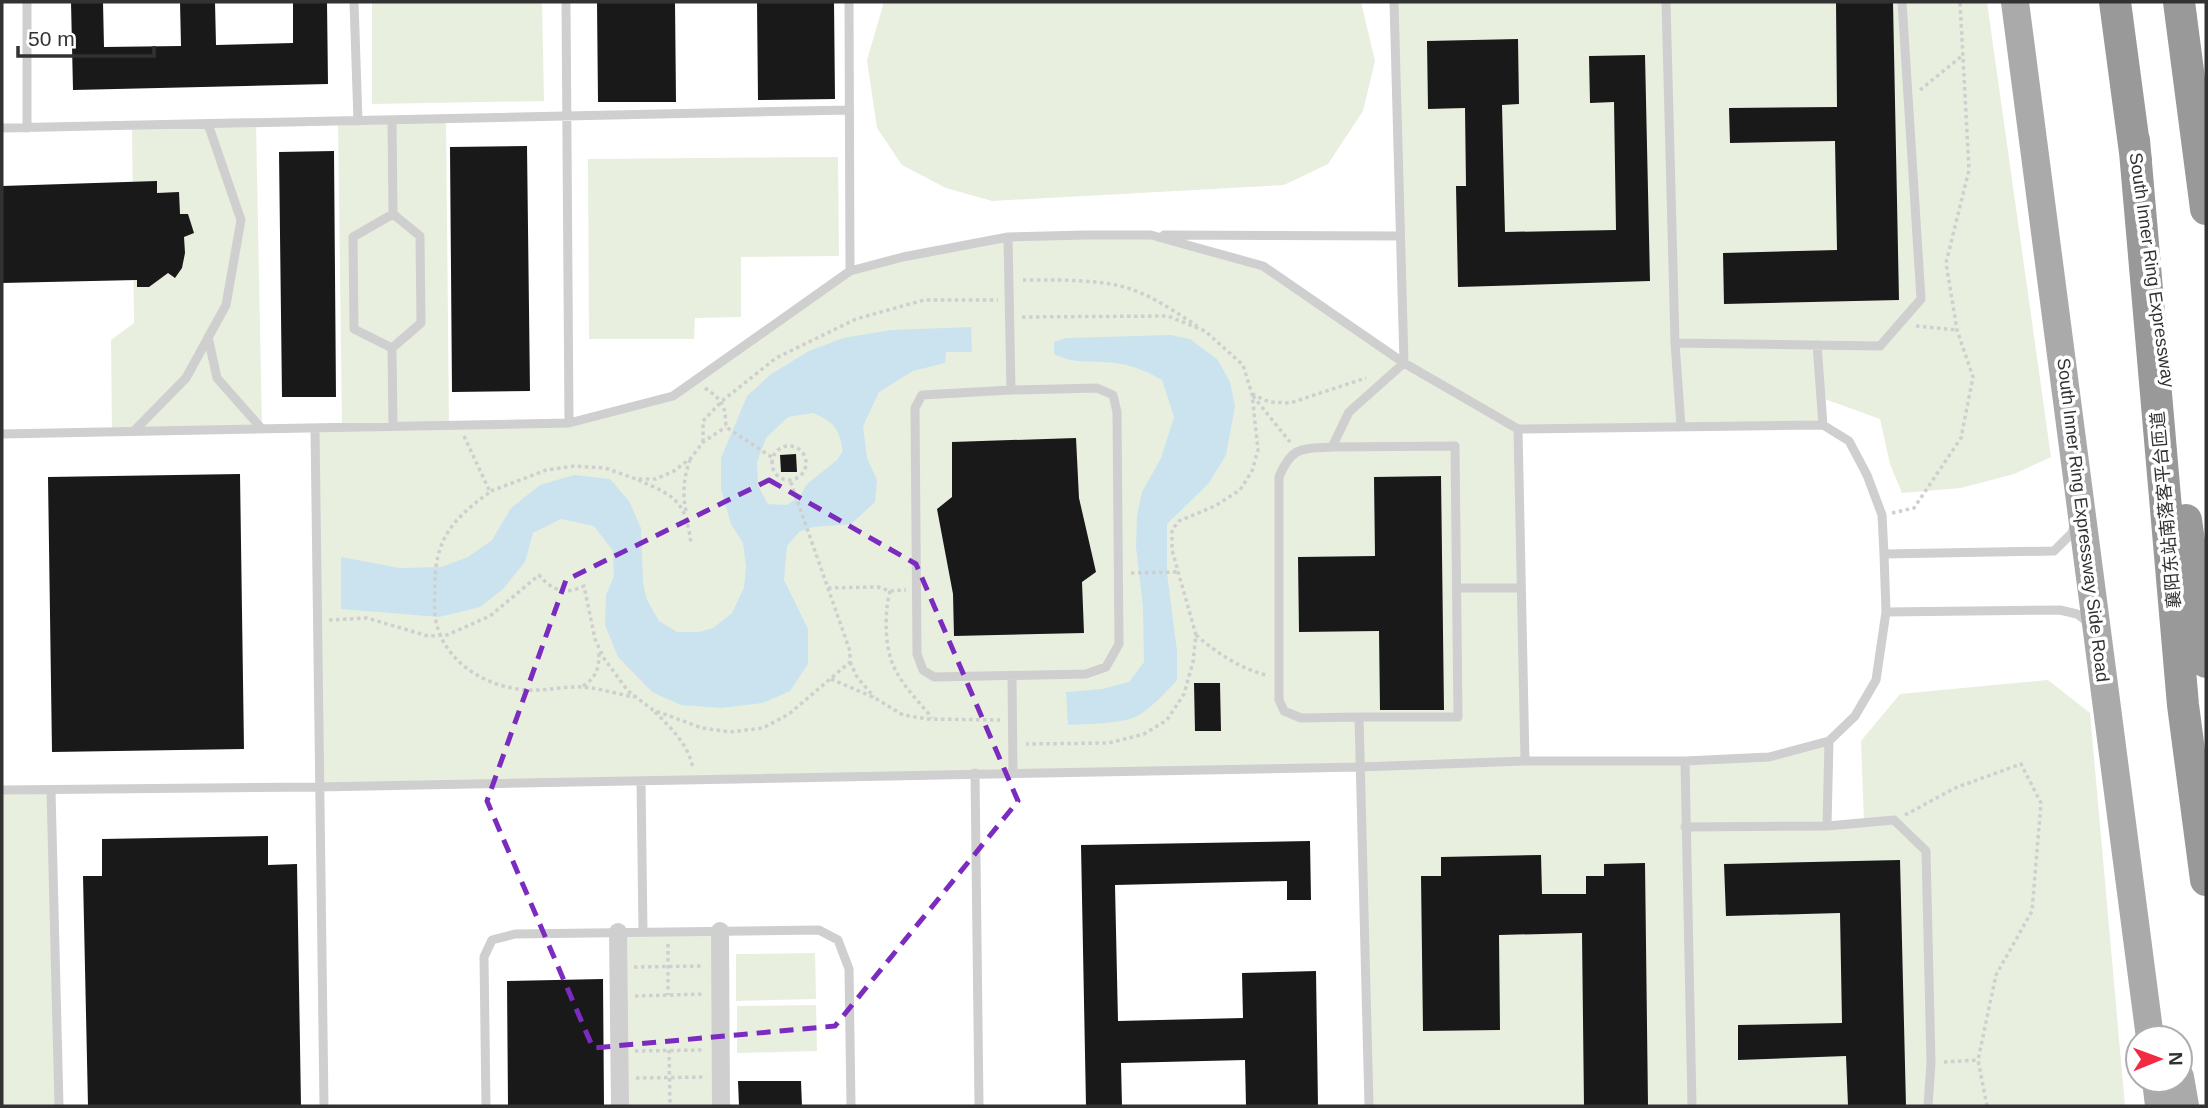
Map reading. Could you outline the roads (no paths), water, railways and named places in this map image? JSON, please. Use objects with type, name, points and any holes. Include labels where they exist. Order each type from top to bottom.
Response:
[{"type":"highway","name":"South Inner Ring Expressway","points":[[2115,2],[2206,662]]},
{"type":"highway","points":[[2179,2],[2206,209]]},
{"type":"highway","name":"襄阳东站南落客平台匝道","points":[[2133,141],[2183,705],[2206,880]]},
{"type":"main road","name":"South Inner Ring Expressway Side Road","points":[[2015,2],[2148,1024]]},
{"type":"main road","points":[[2024,2],[2024,72]]},
{"type":"main road","points":[[2137,940],[2164,1024]]},
{"type":"street","points":[[720,931],[721,1106]]},
{"type":"street","points":[[618,932],[620,1106]]},
{"type":"lane","points":[[27,2],[27,128]]},
{"type":"lane","points":[[354,2],[358,121]]},
{"type":"lane","points":[[566,2],[569,423]]},
{"type":"lane","points":[[849,2],[850,271]]},
{"type":"lane","points":[[1394,2],[1404,363]]},
{"type":"lane","points":[[1666,2],[1675,342],[1681,427]]},
{"type":"lane","points":[[1675,342],[1880,346],[1921,299],[1902,2]]},
{"type":"lane","points":[[2,128],[849,110]]},
{"type":"lane","points":[[392,120],[393,214]]},
{"type":"lane","points":[[134,431],[186,378],[226,305],[241,220],[208,124]]},
{"type":"lane","points":[[392,348],[354,329],[353,237],[393,214]]},
{"type":"lane","points":[[393,214],[421,236],[421,323],[392,348],[393,426]]},
{"type":"lane","points":[[2,790],[696,780],[1525,761],[1685,761],[1769,757],[1829,741],[1855,716],[1876,680],[1886,612],[1882,515],[1867,475],[1849,441],[1823,425],[1518,429],[1404,363],[1262,266],[1150,235]]},
{"type":"lane","points":[[2,434],[569,423],[673,396],[850,271],[903,257],[1008,237],[1400,236]]},
{"type":"lane","points":[[1008,237],[1011,390]]},
{"type":"lane","points":[[208,337],[217,378],[262,429]]},
{"type":"lane","points":[[1817,345],[1823,425]]},
{"type":"lane","points":[[1332,447],[1349,412],[1404,363]]},
{"type":"lane","points":[[1097,388],[1113,396],[1117,412],[1119,644],[1106,667],[1086,674],[934,677],[923,670],[917,654],[915,408],[922,395],[1011,390],[1097,388]]},
{"type":"lane","points":[[314,428],[324,1106]]},
{"type":"lane","points":[[1518,429],[1525,761]]},
{"type":"lane","points":[[1455,446],[1458,717],[1301,718],[1284,710],[1279,700],[1279,477],[1287,458],[1303,449],[1332,447],[1455,446]]},
{"type":"lane","points":[[1884,554],[2054,551],[2072,533],[2081,504]]},
{"type":"lane","points":[[1457,588],[1521,588]]},
{"type":"lane","points":[[1886,612],[2060,610],[2077,614],[2097,630]]},
{"type":"lane","points":[[1012,676],[1013,773]]},
{"type":"lane","points":[[1359,717],[1368,1106]]},
{"type":"lane","points":[[1827,826],[1829,741]]},
{"type":"lane","points":[[1685,761],[1692,1106]]},
{"type":"lane","points":[[975,773],[979,1106]]},
{"type":"lane","points":[[641,781],[643,932]]},
{"type":"lane","points":[[51,790],[59,1106]]},
{"type":"lane","points":[[1685,827],[1827,826],[1894,821],[1926,851],[1931,1063],[1928,1106]]},
{"type":"lane","points":[[486,1106],[484,957],[492,940],[515,934],[819,930],[838,940],[849,969],[851,1106]]},
{"type":"water","points":[[971,327],[972,352],[946,352],[945,363],[913,371],[879,392],[863,426],[867,458],[877,480],[875,502],[851,524],[813,527],[799,532],[787,546],[784,580],[808,629],[808,664],[790,691],[763,703],[721,708],[681,705],[652,692],[618,657],[605,625],[606,595],[614,576],[613,551],[594,526],[561,519],[533,533],[525,562],[503,589],[480,607],[439,617],[341,609],[341,557],[400,568],[441,567],[468,557],[492,540],[511,508],[540,485],[574,475],[610,479],[629,501],[641,528],[643,583],[647,600],[659,621],[677,632],[699,632],[713,628],[732,613],[744,588],[746,566],[743,543],[731,524],[721,489],[721,458],[747,396],[771,374],[809,351],[843,338],[891,330]],"holes":[[[813,413],[834,427],[840,437],[843,451],[837,460],[807,484],[800,496],[787,505],[768,504],[758,486],[757,462],[766,438],[788,417]]]},
{"type":"water","points":[[1171,335],[1190,339],[1218,360],[1230,382],[1235,406],[1226,455],[1209,483],[1167,524],[1167,573],[1177,651],[1177,680],[1152,706],[1135,717],[1112,722],[1068,725],[1066,692],[1102,689],[1129,682],[1144,662],[1143,608],[1136,547],[1137,515],[1142,492],[1161,458],[1174,417],[1162,380],[1127,365],[1077,361],[1062,357],[1054,354],[1054,342],[1066,338]]}]
